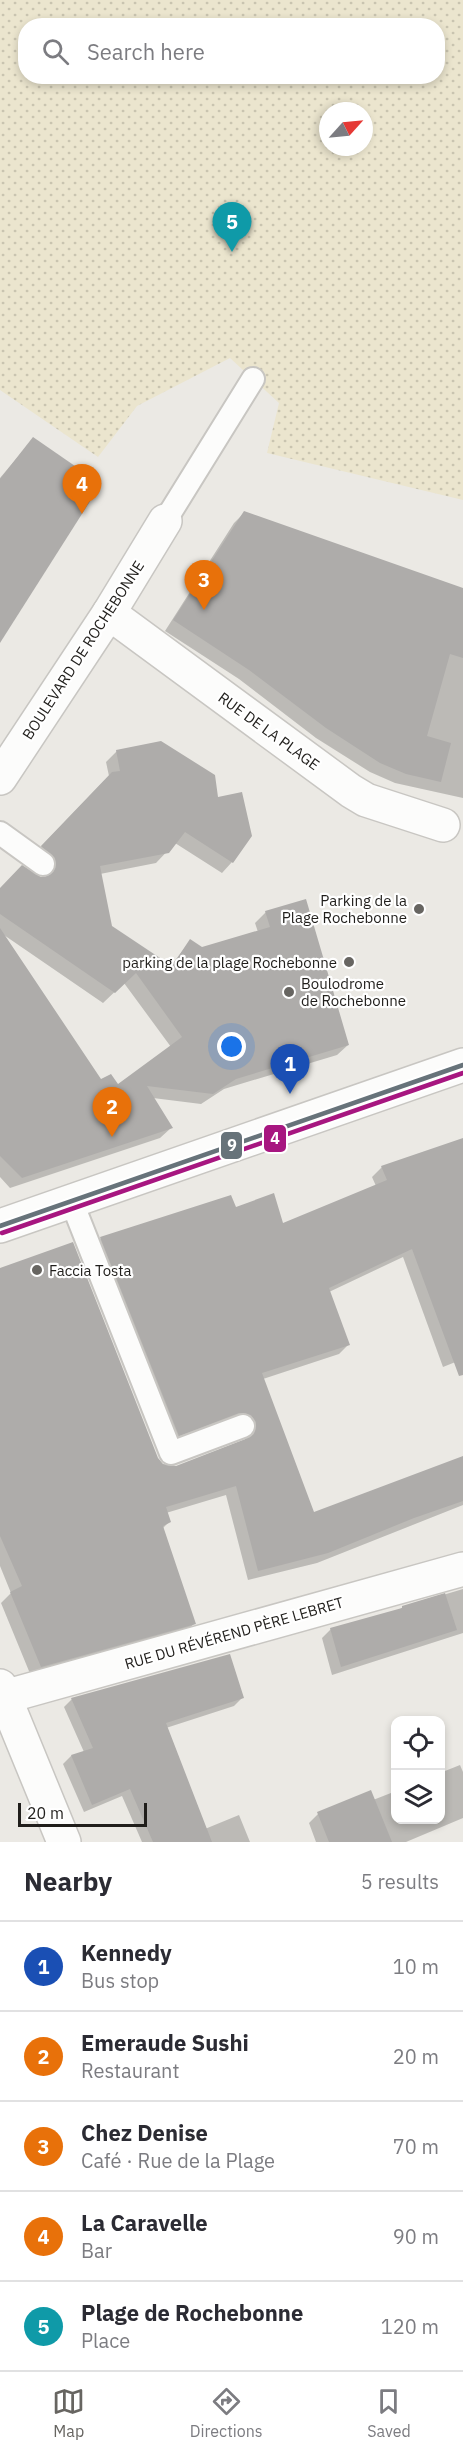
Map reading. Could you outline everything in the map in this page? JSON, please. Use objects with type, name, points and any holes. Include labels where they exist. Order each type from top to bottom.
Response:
[{"type":"street","name":"BOULEVARD DE ROCHEBONNE","points":[[0,778],[109,613],[165,521]]},
{"type":"street","name":"RUE DE LA PLAGE","points":[[109,613],[351,791],[366,800],[443,825]]},
{"type":"street","points":[[0,1226],[463,1065]]},
{"type":"street","name":"RUE DU RÉVÉREND PÈRE LEBRET","points":[[2,1692],[463,1569]]},
{"type":"street","points":[[2,1692],[64,1842]]},
{"type":"lane","points":[[165,521],[253,379]]},
{"type":"lane","points":[[0,833],[43,864]]},
{"type":"lane","points":[[71,1200],[171,1453],[243,1426]]},
{"type":"sand","points":[[0,0],[463,0],[463,500],[267,453],[279,403],[230,358],[137,406],[98,457],[0,390]]},
{"type":"building","points":[[33,437],[101,484],[0,643],[0,479]]},
{"type":"building","points":[[244,511],[463,588],[463,658],[450,654],[427,736],[451,743],[441,782],[406,774],[380,763],[326,728],[249,670],[173,620]]},
{"type":"building","points":[[161,741],[215,775],[218,797],[242,792],[252,836],[233,863],[185,832],[169,853],[100,866],[112,926],[172,966],[190,939],[202,947],[270,927],[265,911],[306,899],[349,1045],[236,1079],[213,1094],[147,1086],[173,1128],[22,1178],[0,1156],[0,928],[101,1079],[111,1074],[118,1084],[182,1037],[136,973],[115,993],[0,914],[0,888],[22,865],[41,877],[48,876],[54,871],[55,858],[41,846],[112,772],[120,771],[116,750]]},
{"type":"building","points":[[463,1138],[463,1375],[459,1376],[412,1249],[329,1288],[350,1345],[262,1373],[314,1512],[463,1456],[463,1501],[328,1553],[258,1571],[236,1486],[166,1507],[171,1522],[163,1526],[196,1624],[41,1667],[10,1592],[22,1586],[0,1536],[0,1268],[73,1242],[158,1458],[163,1464],[176,1466],[248,1438],[254,1434],[256,1422],[251,1415],[239,1413],[179,1436],[100,1237],[231,1195],[236,1207],[274,1193],[283,1223],[387,1180],[381,1166]]},
{"type":"building","points":[[445,1593],[457,1630],[341,1667],[330,1628],[402,1608],[402,1606]]},
{"type":"building","points":[[230,1654],[244,1698],[166,1723],[212,1842],[153,1842],[130,1789],[92,1805],[71,1755],[93,1748],[71,1698]]},
{"type":"building","points":[[371,1790],[392,1842],[329,1842],[317,1812]]},
{"type":"transit line","name":"9","points":[[0,1226],[463,1065]]},
{"type":"transit line","name":"4","points":[[2,1233],[463,1073]]},
{"type":"place","name":"Plage de Rochebonne","points":[[232,252]]},
{"type":"place","name":"La Caravelle","points":[[82,514]]},
{"type":"place","name":"Chez Denise","points":[[204,610]]},
{"type":"place","name":"Parking de la Plage Rochebonne","points":[[419,909]]},
{"type":"place","name":"parking de la plage Rochebonne","points":[[349,962]]},
{"type":"place","name":"Boulodrome de Rochebonne","points":[[289,992]]},
{"type":"place","name":"Kennedy","points":[[290,1094]]},
{"type":"place","name":"Emeraude Sushi","points":[[112,1137]]},
{"type":"place","name":"Faccia Tosta","points":[[37,1270]]}]
